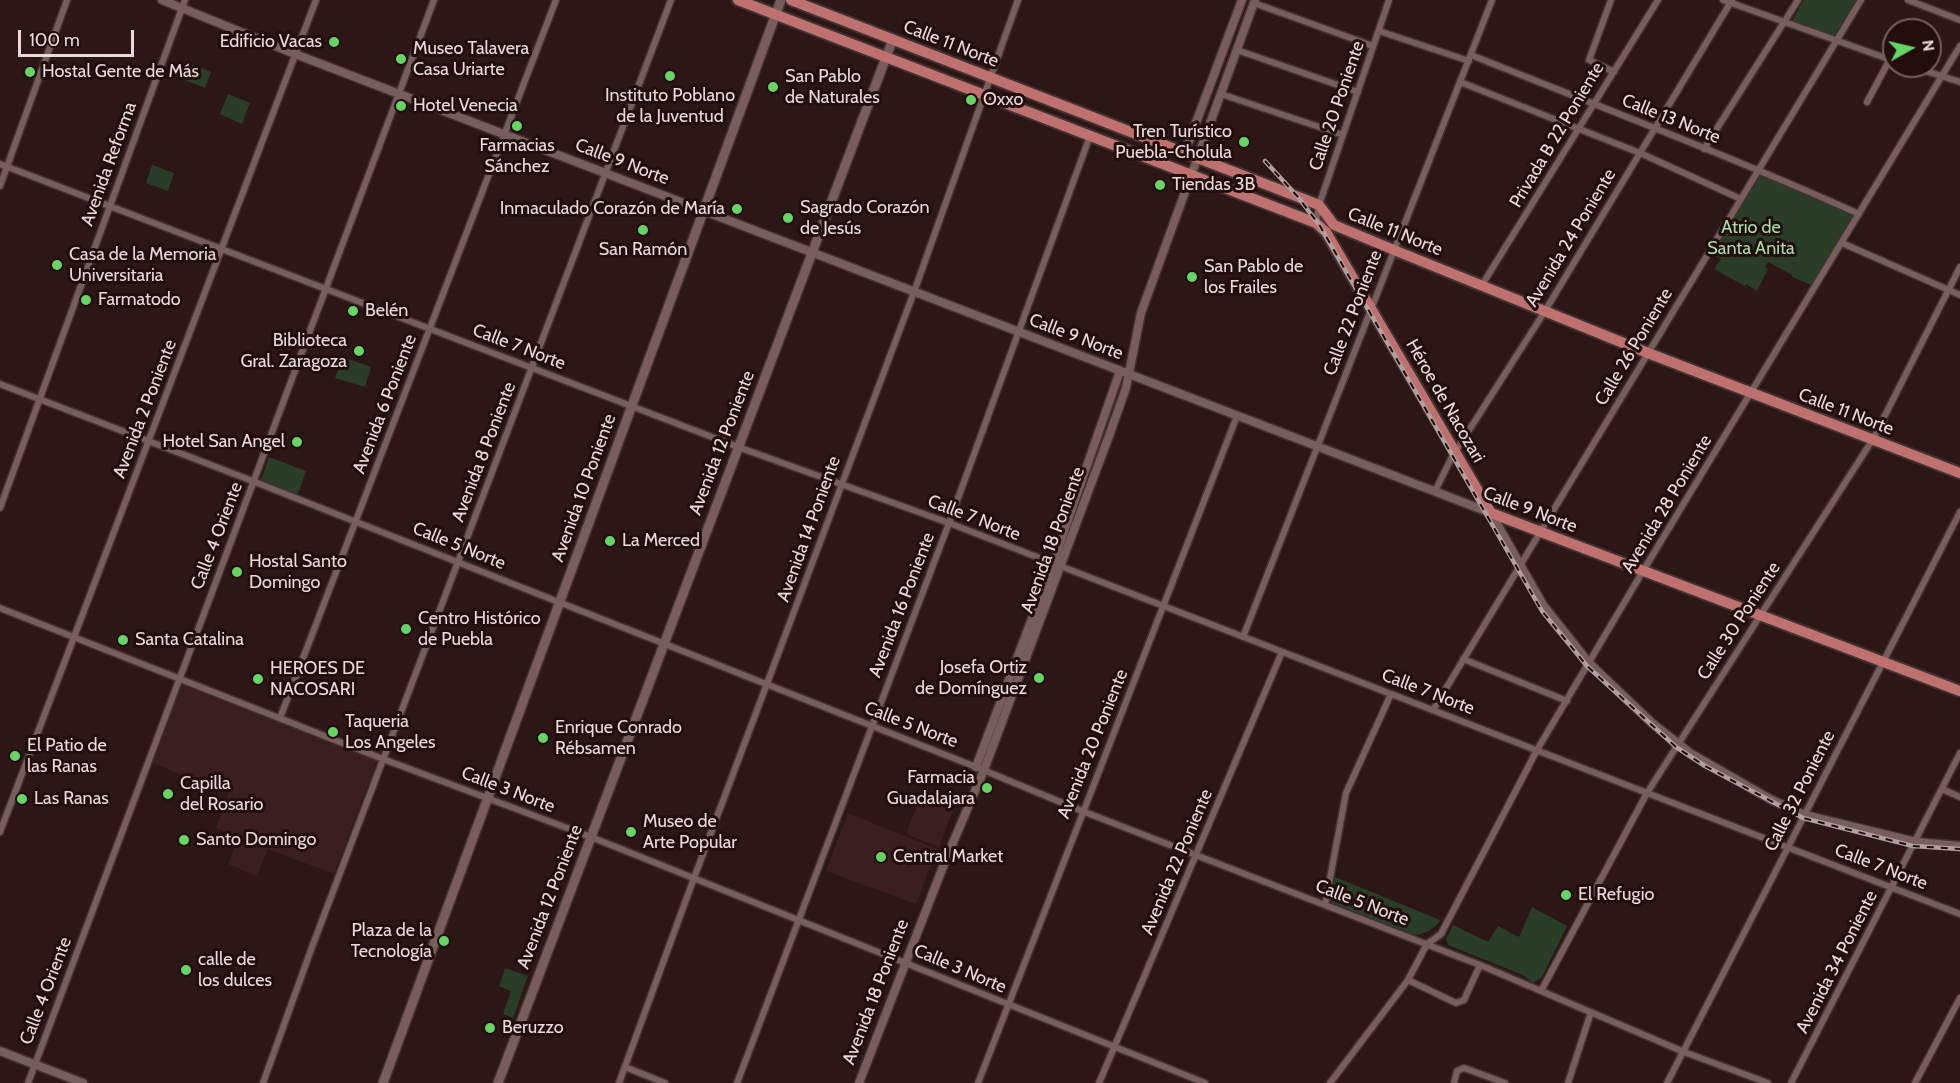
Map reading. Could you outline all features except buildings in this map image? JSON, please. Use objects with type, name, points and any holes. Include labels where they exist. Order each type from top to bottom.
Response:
[{"type":"main road","name":"Calle 11 Norte","points":[[738,0],[1316,223]]},
{"type":"main road","name":"Avenida 10 Poniente","points":[[383,1083],[781,0]]},
{"type":"main road","name":"Calle 11 Norte","points":[[792,0],[1319,205],[1334,225],[1648,353],[1960,473]]},
{"type":"main road","name":"Avenida 12 Poniente","points":[[498,1083],[893,39]]},
{"type":"main road","name":"Héroe de Nacozari","points":[[1316,223],[1326,232],[1491,513]]},
{"type":"main road","name":"Calle 9 Norte","points":[[1491,513],[1960,691]]},
{"type":"street","points":[[0,186],[4,166],[67,0]]},
{"type":"street","name":"Calle 9 Norte","points":[[162,0],[184,4],[295,54],[1491,513]]},
{"type":"street","name":"Avenida 2 Poniente","points":[[1,831],[316,0]]},
{"type":"street","name":"Calle 4 Oriente","points":[[28,1083],[434,0]]},
{"type":"street","name":"Avenida 6 Poniente","points":[[280,718],[556,0]]},
{"type":"street","name":"Avenida 8 Poniente","points":[[263,1083],[312,947],[670,0]]},
{"type":"street","name":"Avenida 14 Poniente","points":[[619,1083],[914,292],[1018,0]]},
{"type":"street","points":[[1185,152],[1242,0]]},
{"type":"street","name":"Calle 20 Poniente","points":[[1316,223],[1319,205],[1389,0]]},
{"type":"street","name":"Calle 22 Poniente","points":[[1243,637],[1492,0]]},
{"type":"street","points":[[1611,0],[1589,60],[1614,72]]},
{"type":"street","name":"Privada B 22 Poniente","points":[[1482,285],[1658,0]]},
{"type":"street","points":[[1723,0],[1882,56]]},
{"type":"street","points":[[1704,149],[1798,0]]},
{"type":"street","name":"Calle 26 Poniente","points":[[1433,710],[1861,0]]},
{"type":"street","points":[[1908,0],[1925,3],[1960,20]]},
{"type":"street","points":[[1254,1],[1373,46]]},
{"type":"street","name":"Avenida 18 Poniente","points":[[859,1083],[1057,565],[1084,504],[1109,436],[1118,410],[1125,372],[1141,313],[1254,1]]},
{"type":"street","name":"Avenida 24 Poniente","points":[[1435,491],[1456,452],[1545,311],[1731,1]]},
{"type":"street","name":"Avenida Reforma","points":[[0,508],[184,4]]},
{"type":"street","name":"Calle 13 Norte","points":[[1379,31],[1470,58],[1594,104],[1758,169],[1859,214]]},
{"type":"street","name":"Avenida 28 Poniente","points":[[1942,74],[1960,46]]},
{"type":"street","points":[[1237,50],[1358,92]]},
{"type":"street","points":[[1942,76],[1960,82]]},
{"type":"street","points":[[1867,102],[1882,77]]},
{"type":"street","name":"Avenida 28 Poniente","points":[[1330,1083],[1408,980],[1427,944],[1441,934],[1537,750],[1940,78]]},
{"type":"street","points":[[1460,82],[1640,153],[1741,199]]},
{"type":"street","points":[[1221,94],[1343,135]]},
{"type":"street","name":"Avenida 16 Poniente","points":[[737,1083],[949,523],[1090,136]]},
{"type":"street","name":"Calle 7 Norte","points":[[4,166],[738,447],[949,523],[1960,914]]},
{"type":"street","points":[[1842,243],[1960,295]]},
{"type":"street","name":"Calle 30 Poniente","points":[[1541,991],[1647,793],[1873,440],[1960,267]]},
{"type":"street","name":"Avenida 18 Poniente","points":[[1057,565],[1074,501],[1098,432],[1108,405],[1125,372]]},
{"type":"street","name":"Calle 5 Norte","points":[[0,384],[980,768],[1082,812],[1197,854],[1427,944],[1684,1052],[1768,1083]]},
{"type":"street","points":[[1108,405],[1118,410]]},
{"type":"street","name":"Avenida 20 Poniente","points":[[978,1083],[1237,416]]},
{"type":"street","points":[[1098,432],[1109,436]]},
{"type":"street","points":[[1089,462],[1098,465]]},
{"type":"street","points":[[1074,501],[1084,504]]},
{"type":"street","name":"Calle 32 Poniente","points":[[1667,1083],[1960,512]]},
{"type":"street","name":"Héroe de Nacozari","points":[[1491,513],[1543,605],[1589,663],[1652,723],[1678,744],[1706,763],[1770,799],[1805,815],[1916,842],[1960,846]]},
{"type":"street","name":"Calle 3 Norte","points":[[0,608],[384,759],[591,837],[1205,1083]]},
{"type":"street","name":"Avenida 22 Poniente","points":[[1099,1083],[1282,652]]},
{"type":"street","points":[[1463,659],[1567,700]]},
{"type":"street","points":[[1325,905],[1346,793],[1390,694]]},
{"type":"street","name":"Avenida 34 Poniente","points":[[1791,1083],[1958,761],[1960,753]]},
{"type":"street","points":[[1942,789],[1960,796]]},
{"type":"street","points":[[1408,980],[1456,1003],[1464,999],[1480,965]]},
{"type":"street","points":[[1914,1083],[1960,998]]},
{"type":"street","points":[[1568,1083],[1591,1012]]},
{"type":"street","points":[[0,1051],[83,1083]]},
{"type":"street","points":[[625,1067],[665,1083]]},
{"type":"street","points":[[1454,1083],[1457,1071],[1464,1068],[1494,1081],[1505,1083]]},
{"type":"shaded area","points":[[182,685],[377,761],[334,874],[268,849],[257,876],[228,864],[238,838],[216,828],[229,793],[152,763]]},
{"type":"shaded area","points":[[920,798],[953,811],[939,847],[906,834]]},
{"type":"shaded area","points":[[848,813],[937,849],[916,904],[826,871]]},
{"type":"green space","points":[[1804,0],[1856,0],[1834,36],[1794,23],[1793,19]]},
{"type":"green space","points":[[186,62],[211,72],[205,88],[180,78]]},
{"type":"green space","points":[[228,94],[250,103],[242,124],[220,114]]},
{"type":"green space","points":[[152,165],[174,173],[168,191],[146,183]]},
{"type":"green space","name":"Atrio de Santa Anita","points":[[1758,169],[1859,214],[1816,287],[1792,277],[1768,262],[1765,267],[1768,269],[1757,291],[1714,269],[1721,259],[1708,253]]},
{"type":"green space","points":[[343,357],[371,367],[365,387],[335,378]]},
{"type":"green space","points":[[269,457],[306,471],[297,497],[260,483]]},
{"type":"green space","points":[[1335,877],[1440,920],[1430,930],[1416,935],[1332,905],[1329,900]]},
{"type":"green space","points":[[1532,907],[1567,926],[1542,977],[1533,983],[1523,975],[1448,945],[1446,939],[1453,925],[1488,942],[1498,926],[1519,937]]},
{"type":"green space","points":[[505,968],[528,976],[513,1018],[503,1014],[511,991],[499,986]]},
{"type":"railway","points":[[1265,161],[1298,197],[1320,226],[1542,611],[1587,666],[1676,747],[1705,766],[1803,818],[1913,846],[1960,849]]},
{"type":"place","name":"Edificio Vacas","points":[[334,42]]},
{"type":"place","name":"Museo Talavera Casa Uriarte","points":[[401,59]]},
{"type":"place","name":"Hostal Gente de Más","points":[[30,72]]},
{"type":"place","name":"Instituto Poblano de la Juventud","points":[[670,76]]},
{"type":"place","name":"San Pablo de Naturales","points":[[773,87]]},
{"type":"place","name":"Oxxo","points":[[971,100]]},
{"type":"place","name":"Hotel Venecia","points":[[401,106]]},
{"type":"place","name":"Farmacias Sánchez","points":[[517,126]]},
{"type":"place","name":"Tren Turístico Puebla-Cholula","points":[[1244,142]]},
{"type":"place","name":"Tiendas 3B","points":[[1160,185]]},
{"type":"place","name":"Inmaculado Corazón de María","points":[[737,209]]},
{"type":"place","name":"Sagrado Corazón de Jesús","points":[[788,218]]},
{"type":"place","name":"San Ramón","points":[[643,230]]},
{"type":"place","name":"Casa de la Memoria Universitaria","points":[[57,265]]},
{"type":"place","name":"San Pablo de los Frailes","points":[[1192,277]]},
{"type":"place","name":"Farmatodo","points":[[86,300]]},
{"type":"place","name":"Belén","points":[[353,311]]},
{"type":"place","name":"Biblioteca Gral. Zaragoza","points":[[359,351]]},
{"type":"place","name":"Hotel San Angel","points":[[297,442]]},
{"type":"place","name":"La Merced","points":[[610,541]]},
{"type":"place","name":"Hostal Santo Domingo","points":[[237,572]]},
{"type":"place","name":"Centro Histórico de Puebla","points":[[406,629]]},
{"type":"place","name":"Santa Catalina","points":[[123,640]]},
{"type":"place","name":"Josefa Ortiz de Domínguez","points":[[1039,678]]},
{"type":"place","name":"HEROES DE NACOSARI","points":[[258,679]]},
{"type":"place","name":"Taqueria Los Angeles","points":[[333,732]]},
{"type":"place","name":"Enrique Conrado Rébsamen","points":[[543,738]]},
{"type":"place","name":"El Patio de las Ranas","points":[[15,756]]},
{"type":"place","name":"Farmacia Guadalajara","points":[[987,788]]},
{"type":"place","name":"Capilla del Rosario","points":[[168,794]]},
{"type":"place","name":"Las Ranas","points":[[22,799]]},
{"type":"place","name":"Museo de Arte Popular","points":[[631,832]]},
{"type":"place","name":"Santo Domingo","points":[[184,840]]},
{"type":"place","name":"Central Market","points":[[881,857]]},
{"type":"place","name":"El Refugio","points":[[1566,895]]},
{"type":"place","name":"Plaza de la Tecnología","points":[[444,941]]},
{"type":"place","name":"calle de los dulces","points":[[186,970]]},
{"type":"place","name":"Beruzzo","points":[[490,1028]]}]
